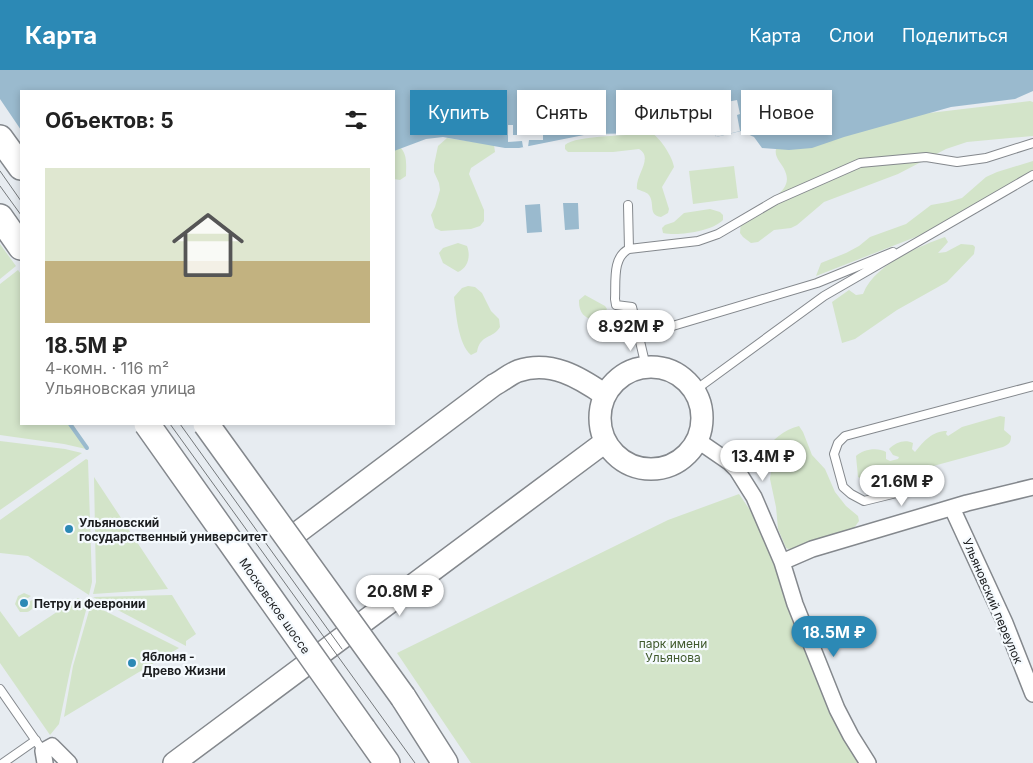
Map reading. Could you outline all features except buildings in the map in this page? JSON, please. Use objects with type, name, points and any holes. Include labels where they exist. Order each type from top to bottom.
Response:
[{"type":"main road","points":[[0,138],[20,167]]},
{"type":"main road","points":[[0,217],[20,246]]},
{"type":"main road","name":"Московское шоссе","points":[[147,425],[387,763]]},
{"type":"main road","points":[[207,425],[403,697],[445,763]]},
{"type":"street","points":[[289,539],[494,386],[516,372],[533,367],[556,368],[581,378],[605,396]]},
{"type":"street","points":[[646,367],[674,372],[685,380],[694,391],[700,403],[701,428],[697,440],[689,452],[678,462],[666,468],[651,470],[637,468],[624,462],[613,453],[605,442],[600,428],[600,414],[605,396],[610,387],[620,377],[632,370],[646,367]]},
{"type":"street","points":[[697,440],[737,470],[754,497],[782,562],[795,604],[838,709],[850,736],[868,763]]},
{"type":"street","points":[[174,763],[605,442]]},
{"type":"street","points":[[782,562],[812,549],[967,503],[1033,487]]},
{"type":"street","name":"Ульяновский переулок","points":[[952,508],[1005,623],[1033,694]]},
{"type":"street","points":[[41,751],[52,746],[69,763]]},
{"type":"lane","points":[[646,367],[632,307],[616,304],[615,299],[618,260],[625,251],[698,241],[718,234],[776,200],[860,163],[926,156],[957,162],[986,158],[1033,143]]},
{"type":"lane","points":[[694,391],[824,296],[1033,175]]},
{"type":"lane","points":[[628,205],[629,249]]},
{"type":"lane","points":[[639,336],[817,283],[921,240]]},
{"type":"lane","points":[[925,486],[864,501],[843,487],[834,454],[838,443],[845,436],[1033,386]]},
{"type":"lane","points":[[0,689],[41,751],[3,763]]},
{"type":"green space","points":[[1033,102],[1033,136],[967,142],[946,149],[898,174],[824,202],[791,228],[774,230],[758,242],[751,243],[743,237],[740,233],[741,221],[779,194],[786,184],[785,171],[777,158],[776,149],[819,135],[832,135],[832,131],[862,121]]},
{"type":"green space","points":[[654,135],[660,140],[674,167],[662,187],[669,209],[668,213],[661,217],[654,214],[648,194],[637,189],[645,157],[639,149],[613,152],[568,152],[565,149],[565,145],[571,142],[606,136]]},
{"type":"green space","points":[[447,138],[494,145],[495,152],[471,168],[469,174],[484,210],[484,221],[480,226],[471,229],[441,231],[435,228],[431,215],[440,190],[434,172],[434,165],[438,146]]},
{"type":"green space","points":[[399,146],[405,156],[406,176],[400,180],[395,179],[395,147]]},
{"type":"green space","points":[[1033,161],[1033,174],[931,231],[816,276],[821,263],[846,253],[870,237],[906,224],[931,205],[962,198],[986,177]]},
{"type":"green space","points":[[734,166],[738,198],[693,204],[689,171]]},
{"type":"green space","points":[[710,209],[723,215],[723,220],[711,228],[677,234],[663,233],[662,228],[665,225],[674,222],[684,213]]},
{"type":"green space","points":[[945,237],[948,242],[938,253],[946,252],[961,244],[973,245],[975,247],[974,254],[947,282],[897,310],[855,339],[842,343],[832,302],[849,290],[856,295],[863,294],[877,274],[886,266],[922,246]]},
{"type":"green space","points":[[458,243],[467,246],[469,254],[466,265],[458,272],[443,263],[439,253],[443,248]]},
{"type":"green space","points":[[0,244],[16,266],[0,279]]},
{"type":"green space","points":[[18,270],[20,273],[20,425],[74,425],[86,449],[0,435],[0,284]]},
{"type":"green space","points":[[468,286],[475,287],[482,293],[491,311],[499,319],[500,327],[484,339],[477,352],[471,355],[460,336],[454,297],[462,288]]},
{"type":"green space","points":[[585,295],[605,306],[607,309],[603,314],[594,319],[582,313],[579,300]]},
{"type":"green space","points":[[1000,416],[1005,417],[1004,430],[1011,436],[1009,443],[1003,447],[871,483],[858,477],[856,456],[863,452],[871,449],[883,450],[886,452],[886,459],[890,461],[898,459],[899,457],[893,455],[889,449],[898,443],[907,441],[913,443],[912,449],[915,452],[925,441],[937,433],[947,431],[946,434],[948,436],[962,427]]},
{"type":"green space","points":[[799,426],[812,455],[825,469],[835,492],[846,506],[858,516],[859,521],[854,528],[794,551],[786,548],[778,529],[776,507],[770,479],[771,472],[763,452],[779,436]]},
{"type":"green space","points":[[0,441],[65,449],[82,453],[0,510]]},
{"type":"green space","points":[[86,459],[88,460],[92,582],[89,595],[28,556],[0,553],[0,520]]},
{"type":"green space","points":[[94,477],[168,589],[93,594],[96,582]]},
{"type":"green space","name":"парк имени Ульянова","points":[[739,494],[754,516],[864,763],[471,763],[397,653],[668,520]]},
{"type":"green space","points":[[24,593],[31,596],[25,600],[27,603],[34,599],[34,606],[27,612],[20,612],[15,604],[18,596]]},
{"type":"green space","points":[[172,595],[196,634],[186,641],[186,646],[93,597]]},
{"type":"green space","points":[[78,598],[88,603],[71,666],[59,724],[50,735],[0,663],[0,611],[19,637]]},
{"type":"green space","points":[[91,604],[179,648],[64,717],[73,666]]},
{"type":"water","points":[[0,70],[1033,70],[1033,91],[1015,99],[951,107],[812,148],[789,150],[762,148],[754,137],[750,135],[832,135],[832,90],[741,90],[741,131],[731,133],[731,90],[616,90],[616,134],[606,134],[606,90],[517,90],[517,135],[584,135],[519,148],[505,148],[443,137],[426,139],[395,151],[395,90],[20,90],[20,129],[0,99]]},
{"type":"water","points":[[563,203],[578,203],[579,229],[565,230]]},
{"type":"water","points":[[540,204],[542,232],[527,233],[525,205]]},
{"type":"pier","points":[[737,100],[740,114],[737,115],[740,131],[731,133],[731,101]]},
{"type":"pier","points":[[508,125],[513,125],[513,135],[543,135],[543,140],[529,140],[528,147],[523,147],[522,141],[508,142]]},
{"type":"pier","points":[[20,136],[20,197],[0,204],[0,142]]},
{"type":"waterway","points":[[71,425],[87,448]]},
{"type":"tram line","points":[[0,171],[20,200]]},
{"type":"tram line","points":[[0,186],[20,214]]},
{"type":"tram line","points":[[171,425],[415,763]]},
{"type":"tram line","points":[[181,425],[342,649]]},
{"type":"place","name":"Ульяновский государственный университет","points":[[69,529]]},
{"type":"place","name":"Петру и Февронии","points":[[24,603]]},
{"type":"place","name":"Яблоня - Древо Жизни","points":[[132,663]]}]
